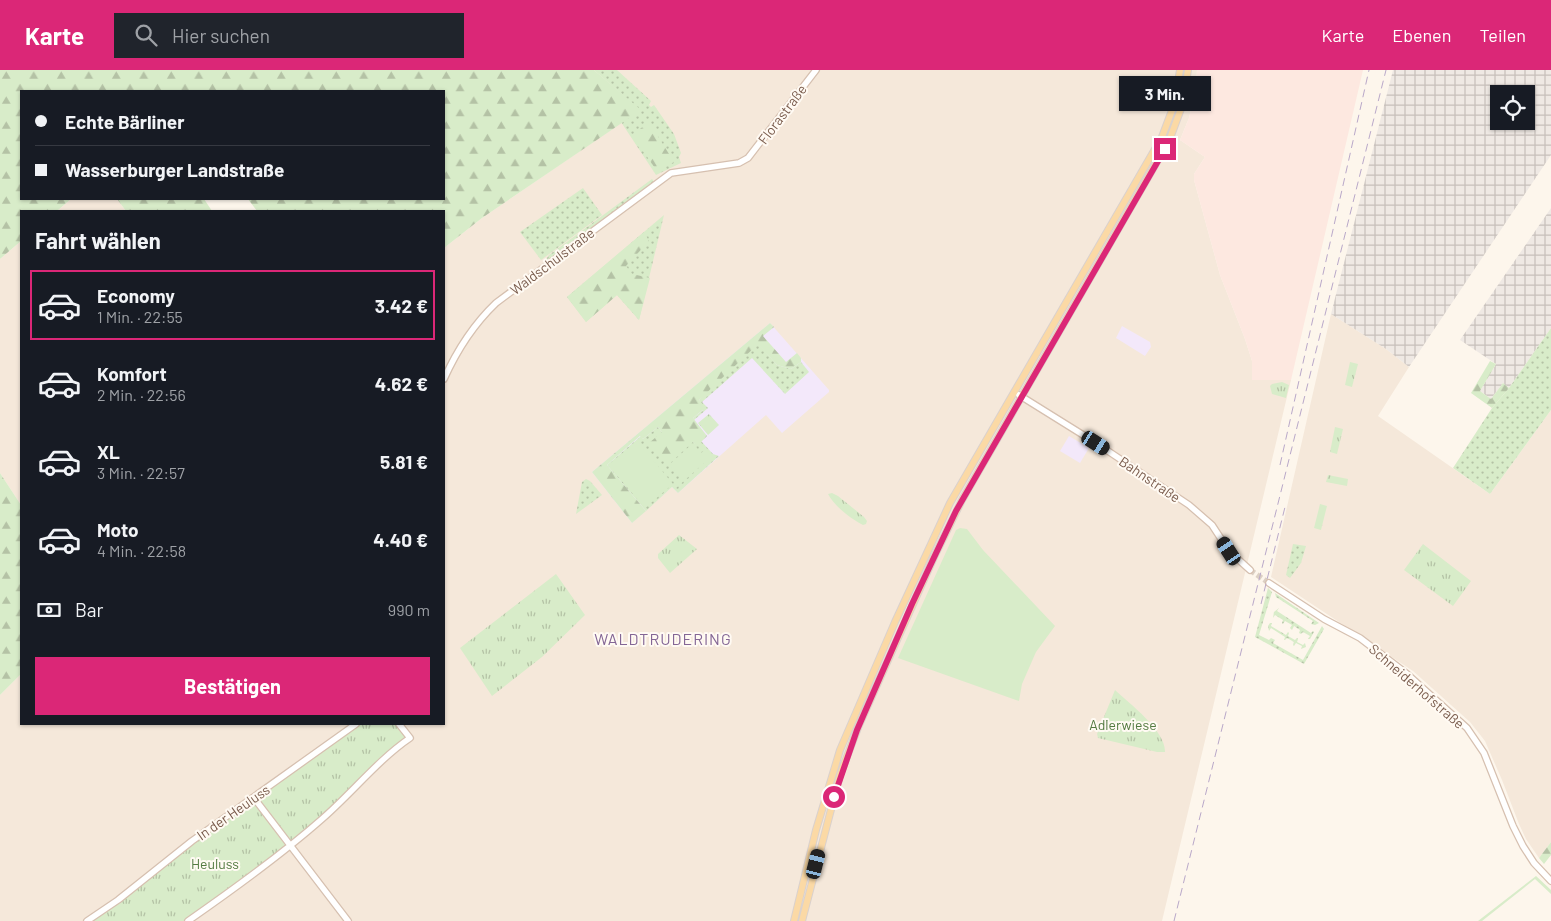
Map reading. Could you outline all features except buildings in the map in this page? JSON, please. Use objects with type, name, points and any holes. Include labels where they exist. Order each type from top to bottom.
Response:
[{"type":"main road","points":[[794,921],[816,830],[840,750],[906,598],[950,503],[1162,137],[1174,105],[1180,70]]},
{"type":"main road","points":[[802,921],[831,806],[850,748],[894,644],[956,511],[1169,141],[1182,106],[1188,70]]},
{"type":"main road","points":[[950,503],[956,511]]},
{"type":"street","name":"Florastraße","points":[[748,158],[816,70]]},
{"type":"street","name":"Waldschulstraße","points":[[445,378],[465,338],[477,322],[496,303],[664,178],[676,172],[739,162],[748,158]]},
{"type":"street","name":"Bahnstraße","points":[[1014,392],[1104,448],[1189,505],[1212,525],[1236,558],[1250,570]]},
{"type":"street","name":"Schneiderhofstraße","points":[[1269,583],[1324,619],[1360,638],[1407,674],[1467,728],[1484,753],[1523,846],[1534,863],[1551,880]]},
{"type":"street","name":"In der Heuluss","points":[[87,921],[118,900],[192,841],[355,725]]},
{"type":"street","points":[[188,921],[291,846],[410,738],[400,725]]},
{"type":"street","points":[[254,798],[348,921]]},
{"type":"shaded area","points":[[594,70],[1197,70],[1196,86],[1189,118],[1180,140],[1205,157],[1194,174],[1194,180],[1220,275],[1252,361],[1252,380],[1291,380],[1162,921],[0,921],[0,695],[20,675],[20,725],[445,725],[445,247],[482,218],[640,110]]},
{"type":"shaded area","points":[[1197,70],[1363,70],[1291,380],[1252,380],[1252,361],[1220,275],[1194,180],[1194,174],[1205,157],[1180,140],[1189,118],[1196,86]]},
{"type":"shaded area","points":[[1393,70],[1551,70],[1551,155],[1409,367],[1386,349],[1331,314]]},
{"type":"shaded area","points":[[70,200],[118,200],[125,210],[58,210]]},
{"type":"shaded area","points":[[1551,208],[1551,328],[1509,388],[1503,383],[1491,399],[1480,391],[1496,364],[1460,340]]},
{"type":"shaded area","points":[[20,242],[20,503],[0,473],[0,259]]},
{"type":"shaded area","points":[[1331,314],[1386,349],[1409,367],[1378,416],[1490,494],[1551,410],[1551,842],[1539,858],[1526,839],[1519,824],[1485,741],[1470,722],[1413,671],[1271,577]]},
{"type":"shaded area","points":[[770,323],[829,392],[782,433],[766,415],[678,493],[672,487],[632,523],[592,472]]},
{"type":"shaded area","points":[[1122,326],[1150,342],[1151,347],[1145,356],[1116,338]]},
{"type":"shaded area","points":[[1069,436],[1089,448],[1080,463],[1060,451]]},
{"type":"green space","points":[[0,70],[594,70],[641,110],[482,218],[445,247],[445,210],[256,210],[249,200],[445,200],[445,90],[20,90],[20,200],[70,200],[58,210],[20,210],[20,242],[0,259]]},
{"type":"green space","points":[[594,70],[617,70],[651,101],[649,105],[651,107],[654,105],[674,134],[681,153],[679,157],[681,163],[656,175],[621,122],[640,110]]},
{"type":"green space","points":[[649,122],[674,162],[657,171],[632,135]]},
{"type":"green space","points":[[652,179],[656,184],[546,266],[545,261],[549,255]]},
{"type":"green space","points":[[583,188],[602,215],[541,260],[520,232]]},
{"type":"green space","points":[[118,200],[205,200],[211,210],[125,210]]},
{"type":"green space","points":[[664,215],[639,320],[617,295],[586,322],[567,297]]},
{"type":"green space","points":[[644,232],[649,241],[626,266],[632,274],[650,278],[639,320],[617,295],[586,322],[567,297]]},
{"type":"green space","points":[[770,323],[774,327],[763,336],[786,362],[797,353],[801,358],[801,362],[791,369],[777,365],[758,344],[699,400],[705,408],[693,418],[707,436],[697,446],[693,442],[667,465],[649,443],[662,432],[658,427],[643,439],[640,436],[607,465],[646,511],[632,523],[592,472]]},
{"type":"green space","points":[[1551,328],[1551,410],[1490,494],[1453,468],[1492,408],[1509,388]]},
{"type":"green space","points":[[758,343],[777,365],[791,369],[801,362],[809,372],[785,394],[752,358],[702,402],[708,408],[694,420],[693,418],[703,410],[699,400],[703,395]]},
{"type":"green space","points":[[1490,361],[1496,364],[1480,391],[1491,399],[1503,383],[1509,388],[1492,408],[1471,393]]},
{"type":"green space","points":[[1350,362],[1358,364],[1352,387],[1345,385]]},
{"type":"green space","points":[[1282,382],[1289,385],[1286,398],[1272,394],[1270,386]]},
{"type":"green space","points":[[709,414],[719,425],[708,435],[698,423]]},
{"type":"green space","points":[[658,427],[662,432],[697,445],[701,441],[713,454],[719,456],[678,493],[672,487],[646,511],[607,465],[641,436],[643,439]]},
{"type":"green space","points":[[1335,427],[1343,429],[1337,454],[1330,452]]},
{"type":"green space","points":[[637,441],[673,484],[645,508],[608,465]]},
{"type":"green space","points":[[693,443],[701,453],[706,449],[712,456],[676,488],[673,485],[681,478],[669,465]]},
{"type":"green space","points":[[0,473],[20,503],[20,675],[0,695]]},
{"type":"green space","points":[[1328,475],[1348,479],[1347,486],[1326,482]]},
{"type":"green space","points":[[586,479],[602,495],[576,514],[582,482]]},
{"type":"green space","points":[[832,493],[864,517],[867,521],[866,524],[863,525],[839,508],[828,494]]},
{"type":"green space","points":[[1320,504],[1327,506],[1321,530],[1314,528]]},
{"type":"green space","points":[[960,528],[967,529],[983,550],[1055,626],[1036,652],[1022,684],[1019,701],[898,658],[956,530]]},
{"type":"green space","points":[[679,535],[697,549],[670,573],[658,558],[658,554]]},
{"type":"green space","points":[[1293,544],[1306,546],[1301,563],[1290,578],[1286,575]]},
{"type":"green space","points":[[1423,544],[1471,581],[1453,606],[1404,570]]},
{"type":"green space","points":[[556,574],[585,615],[542,657],[492,696],[460,648]]},
{"type":"green space","points":[[1268,588],[1272,592],[1259,635],[1269,640],[1271,638],[1275,640],[1273,643],[1303,660],[1322,626],[1324,629],[1304,664],[1255,637]]},
{"type":"green space","points":[[1275,593],[1319,623],[1311,624],[1313,621],[1276,597]]},
{"type":"green space","points":[[1279,608],[1277,611],[1311,633],[1314,632],[1310,639],[1308,639],[1310,636],[1303,632],[1299,633],[1300,630],[1294,626],[1292,630],[1290,628],[1292,625],[1285,621],[1283,624],[1283,620],[1275,615],[1273,618],[1274,612]]},
{"type":"green space","points":[[1272,623],[1271,626],[1286,635],[1288,632],[1288,636],[1295,640],[1297,638],[1297,642],[1303,645],[1305,643],[1306,647],[1301,649],[1302,646],[1296,643],[1294,646],[1294,642],[1287,638],[1284,640],[1285,637],[1271,628],[1269,631],[1268,626]]},
{"type":"green space","name":"Adlerwiese","points":[[1115,690],[1154,727],[1164,744],[1165,752],[1157,752],[1098,738],[1097,734]]},
{"type":"green space","points":[[360,725],[396,725],[405,737],[348,793],[292,842],[260,800],[260,796]]},
{"type":"green space","name":"Heuluss","points":[[250,803],[254,803],[286,846],[184,921],[93,921],[193,843]]},
{"type":"green space","points":[[1551,842],[1551,855],[1544,864],[1539,858]]},
{"type":"green space","points":[[1536,876],[1551,890],[1551,894],[1535,879],[1482,921],[1478,921]]},
{"type":"tunnel","points":[[1250,570],[1269,583]]},
{"type":"railway","points":[[1280,465],[1369,70]]},
{"type":"railway","points":[[1174,921],[1386,70]]},
{"type":"railway","points":[[1261,604],[1285,507]]},
{"type":"district","name":"WALDTRUDERING","points":[[663,638]]},
{"type":"route","points":[[834,797],[857,730],[912,604],[956,511],[1165,149]]}]
